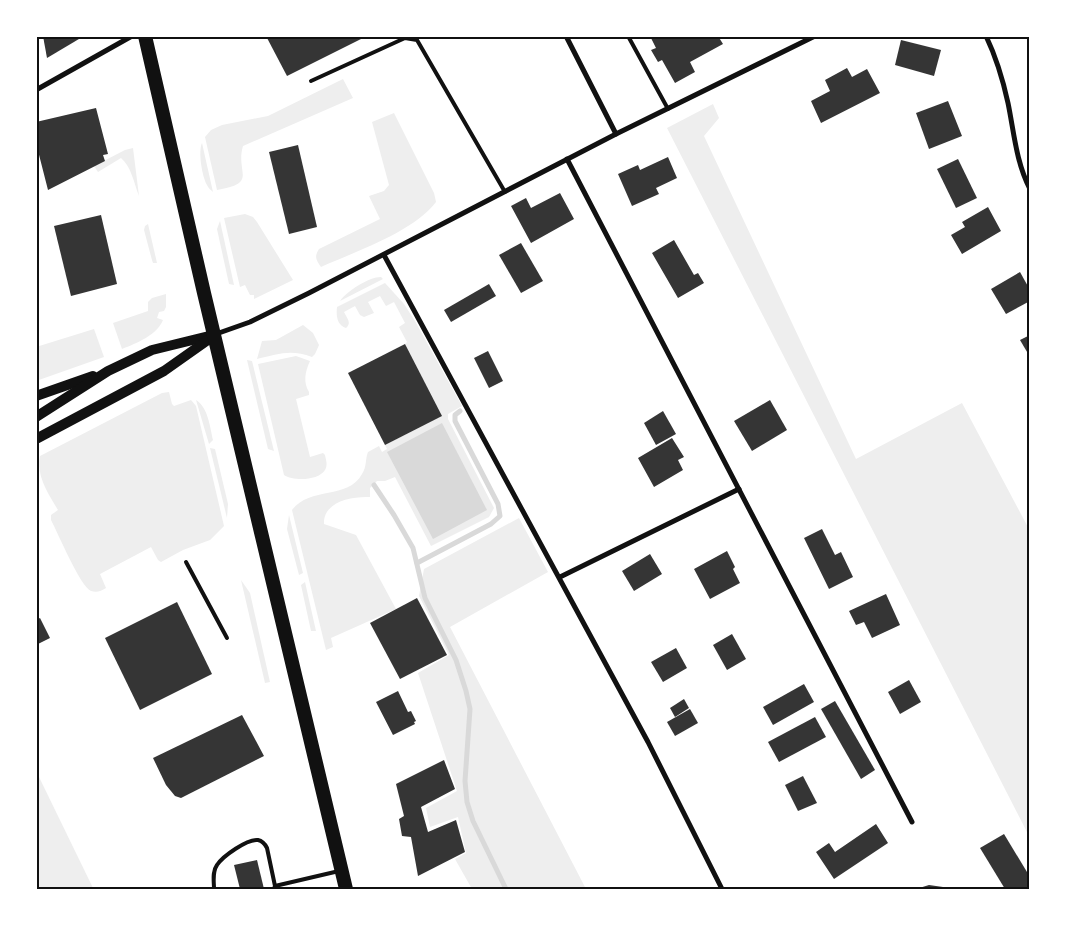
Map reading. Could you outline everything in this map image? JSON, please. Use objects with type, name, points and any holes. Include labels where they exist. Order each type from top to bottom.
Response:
[{"type":"highway","points":[[145,36],[204,293],[346,889]]},
{"type":"main road","points":[[36,396],[108,371],[152,350],[215,335]]},
{"type":"main road","points":[[36,439],[164,371],[215,335]]},
{"type":"main road","points":[[36,417],[108,371]]},
{"type":"street","points":[[36,90],[132,36]]},
{"type":"street","points":[[566,36],[616,134]]},
{"type":"street","points":[[215,335],[250,322],[384,255],[616,134],[815,36]]},
{"type":"street","points":[[986,36],[1001,74],[1008,101],[1017,154],[1030,189]]},
{"type":"street","points":[[568,159],[912,822]]},
{"type":"street","points":[[384,255],[648,742],[722,889]]},
{"type":"street","points":[[560,577],[739,488]]},
{"type":"lane","points":[[628,36],[668,109]]},
{"type":"lane","points":[[311,81],[405,38],[417,40],[505,192]]},
{"type":"lane","points":[[186,562],[227,638]]},
{"type":"lane","points":[[214,889],[214,872],[217,865],[226,855],[249,842],[258,840],[264,843],[267,848],[275,887],[341,870]]},
{"type":"shaded area","points":[[343,79],[353,98],[243,146],[241,155],[242,180],[238,184],[217,190],[205,137],[211,130],[222,125],[268,116]]},
{"type":"shaded area","points":[[713,104],[719,118],[704,136],[856,459],[962,403],[1030,531],[1030,838],[667,128]]},
{"type":"shaded area","points":[[394,113],[434,193],[436,202],[426,213],[398,232],[321,267],[316,258],[319,249],[380,219],[369,196],[384,191],[389,185],[372,122]]},
{"type":"shaded area","points":[[202,143],[213,192],[207,186],[202,170],[200,152]]},
{"type":"shaded area","points":[[133,148],[139,196],[130,170],[121,158],[98,172],[94,166],[125,150]]},
{"type":"shaded area","points":[[245,214],[253,217],[257,222],[293,280],[254,299],[254,295],[250,295],[245,285],[240,287],[224,218]]},
{"type":"shaded area","points":[[220,221],[234,285],[229,284],[217,229]]},
{"type":"shaded area","points":[[148,224],[157,263],[153,263],[144,230]]},
{"type":"shaded area","points":[[381,277],[383,279],[340,301],[359,285],[371,279]]},
{"type":"shaded area","points":[[385,283],[404,304],[415,321],[462,406],[448,414],[448,419],[494,508],[489,517],[431,546],[395,477],[385,481],[377,481],[370,488],[370,497],[348,499],[328,510],[324,524],[356,535],[396,609],[331,638],[333,647],[326,650],[292,510],[309,498],[348,487],[356,482],[364,471],[368,452],[379,446],[382,452],[387,449],[385,445],[441,416],[405,344],[407,342],[399,327],[405,323],[394,302],[386,306],[380,296],[368,302],[374,313],[364,317],[360,315],[355,306],[344,312],[349,322],[346,328],[338,320],[337,307]]},
{"type":"shaded area","points":[[166,294],[166,307],[164,311],[159,312],[157,318],[163,320],[156,330],[146,338],[122,349],[113,323],[148,311],[148,302],[152,298]]},
{"type":"shaded area","points":[[303,325],[313,333],[319,345],[312,357],[291,353],[257,359],[262,341],[276,340]]},
{"type":"shaded area","points":[[94,329],[104,357],[36,381],[36,347]]},
{"type":"shaded area","points":[[296,356],[310,361],[305,377],[309,395],[296,399],[310,457],[323,453],[326,462],[326,468],[322,474],[305,479],[284,475],[258,364]]},
{"type":"shaded area","points":[[247,360],[252,361],[274,451],[268,449]]},
{"type":"shaded area","points":[[169,392],[174,406],[191,400],[196,406],[224,526],[210,540],[183,550],[161,562],[151,547],[100,574],[106,588],[95,592],[91,591],[86,587],[75,570],[51,520],[51,515],[58,510],[41,477],[40,456],[162,393]]},
{"type":"shaded area","points":[[196,400],[203,407],[208,418],[213,440],[209,444]]},
{"type":"shaded area","points":[[442,423],[487,510],[433,539],[387,452]]},
{"type":"shaded area","points":[[210,448],[215,449],[228,504],[227,518]]},
{"type":"shaded area","points":[[289,515],[303,573],[299,575],[287,529]]},
{"type":"shaded area","points":[[519,518],[548,572],[450,627],[586,889],[472,889],[455,859],[466,853],[458,817],[430,827],[426,808],[457,791],[418,673],[449,655],[419,596],[424,569]]},
{"type":"shaded area","points":[[241,580],[250,593],[270,682],[265,683]]},
{"type":"shaded area","points":[[305,582],[316,631],[311,631],[301,585]]},
{"type":"shaded area","points":[[39,777],[93,888],[91,889],[36,889],[36,779]]},
{"type":"building","points":[[43,36],[84,36],[47,58]]},
{"type":"building","points":[[266,36],[367,36],[287,76]]},
{"type":"building","points":[[650,36],[718,36],[723,44],[690,62],[695,72],[675,83],[662,60],[658,62],[651,50],[656,48]]},
{"type":"building","points":[[901,40],[941,50],[934,76],[895,65]]},
{"type":"building","points":[[847,68],[852,77],[867,69],[880,93],[821,123],[811,101],[830,91],[825,80]]},
{"type":"building","points":[[948,101],[962,136],[929,149],[916,113]]},
{"type":"building","points":[[96,108],[108,154],[103,155],[105,161],[48,190],[36,143],[36,122]]},
{"type":"building","points":[[298,145],[317,227],[289,234],[269,152]]},
{"type":"building","points":[[668,157],[677,178],[656,188],[659,194],[632,206],[618,174],[638,165],[640,170]]},
{"type":"building","points":[[958,159],[977,198],[956,208],[937,169]]},
{"type":"building","points":[[560,193],[574,219],[531,243],[511,206],[526,198],[531,208]]},
{"type":"building","points":[[988,207],[1001,231],[962,254],[951,235],[965,227],[962,222]]},
{"type":"building","points":[[101,215],[117,284],[71,296],[54,226]]},
{"type":"building","points":[[674,240],[694,275],[698,273],[704,283],[678,298],[652,253]]},
{"type":"building","points":[[521,243],[543,281],[521,293],[499,255]]},
{"type":"building","points":[[1020,272],[1030,290],[1030,301],[1006,314],[991,289]]},
{"type":"building","points":[[489,284],[496,296],[451,322],[444,310]]},
{"type":"building","points":[[1030,335],[1030,357],[1020,340]]},
{"type":"building","points":[[405,344],[442,416],[385,445],[348,373]]},
{"type":"building","points":[[488,351],[503,381],[489,388],[474,358]]},
{"type":"building","points":[[770,400],[787,430],[752,451],[734,421]]},
{"type":"building","points":[[663,411],[676,434],[656,445],[644,423]]},
{"type":"building","points":[[672,438],[684,457],[678,460],[683,470],[654,487],[638,458]]},
{"type":"building","points":[[822,529],[835,555],[841,552],[853,577],[829,589],[804,538]]},
{"type":"building","points":[[727,551],[740,583],[710,599],[694,569]]},
{"type":"building","points":[[650,554],[662,574],[634,591],[622,571]]},
{"type":"building","points":[[886,594],[900,625],[872,638],[864,622],[856,625],[849,611]]},
{"type":"building","points":[[417,598],[447,655],[400,679],[370,623]]},
{"type":"building","points":[[177,602],[212,674],[140,710],[105,638]]},
{"type":"building","points":[[40,618],[50,638],[36,645],[36,620]]},
{"type":"building","points":[[732,634],[746,659],[727,670],[713,645]]},
{"type":"building","points":[[676,648],[687,668],[663,682],[651,662]]},
{"type":"building","points":[[909,680],[921,702],[900,714],[888,692]]},
{"type":"building","points":[[804,684],[814,702],[773,725],[763,707]]},
{"type":"building","points":[[398,691],[408,712],[411,711],[416,721],[414,722],[415,724],[393,735],[376,702]]},
{"type":"building","points":[[684,699],[689,708],[675,717],[670,708]]},
{"type":"building","points":[[835,701],[875,770],[861,779],[821,709]]},
{"type":"building","points":[[690,709],[698,723],[675,736],[667,722]]},
{"type":"building","points":[[242,715],[264,756],[181,798],[175,796],[166,785],[153,758]]},
{"type":"building","points":[[815,717],[826,737],[779,762],[768,742]]},
{"type":"building","points":[[444,760],[455,789],[421,807],[428,832],[456,820],[465,852],[418,876],[411,837],[402,836],[399,819],[404,816],[396,784]]},
{"type":"building","points":[[803,776],[817,803],[798,811],[785,785]]},
{"type":"building","points":[[876,824],[888,843],[834,879],[816,852],[829,843],[835,852]]},
{"type":"building","points":[[1004,834],[1030,877],[1030,889],[1005,889],[980,848]]},
{"type":"building","points":[[257,860],[264,889],[240,889],[234,865]]},
{"type":"building","points":[[929,885],[943,887],[947,889],[916,889]]},
{"type":"waterway","points":[[417,563],[491,524],[500,516],[498,504],[455,421],[455,415],[460,411]]},
{"type":"waterway","points":[[374,485],[413,548],[425,598],[456,660],[470,709],[465,781],[467,802],[473,821],[506,889]]}]
